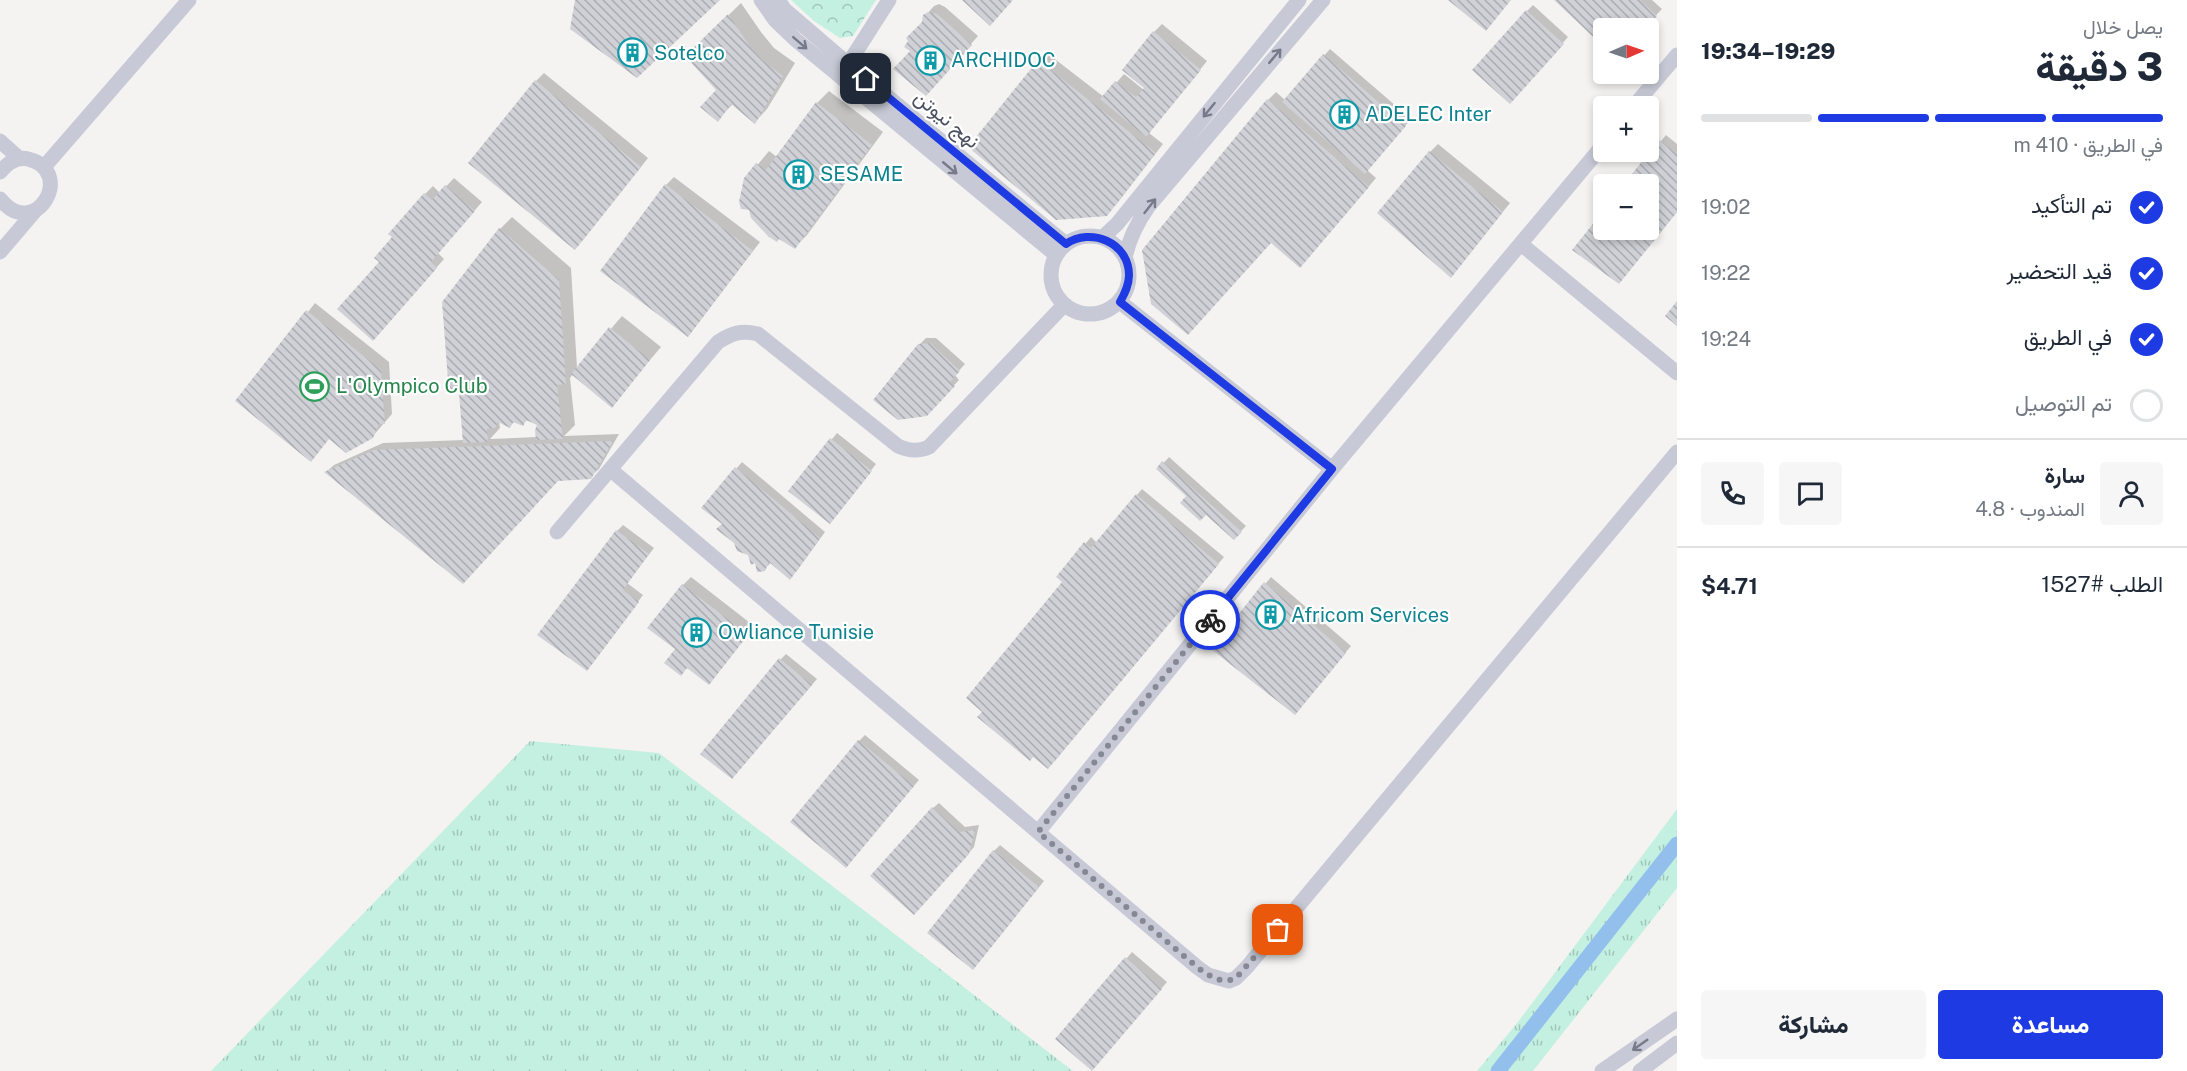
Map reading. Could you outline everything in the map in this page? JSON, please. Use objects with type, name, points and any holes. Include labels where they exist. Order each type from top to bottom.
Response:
[{"type":"street","points":[[44,167],[189,0]]},
{"type":"street","name":"نهج نيوتن","points":[[761,0],[775,20],[844,70],[1061,250]]},
{"type":"street","name":"نهج نيوتن","points":[[778,0],[844,70]]},
{"type":"street","points":[[844,70],[889,0]]},
{"type":"street","points":[[1102,238],[1124,215],[1299,0]]},
{"type":"street","points":[[1125,258],[1135,226],[1148,207],[1323,0]]},
{"type":"street","points":[[1642,96],[1677,55]]},
{"type":"street","points":[[0,141],[20,159],[37,162],[44,167],[50,178],[50,193],[44,204],[35,210],[26,213],[15,212],[2,206]]},
{"type":"street","points":[[1038,832],[1332,469],[1593,157]]},
{"type":"street","points":[[0,172],[6,165],[20,159]]},
{"type":"street","points":[[0,252],[35,210]]},
{"type":"street","points":[[1087,236],[1102,238],[1116,245],[1125,258],[1129,273],[1127,288],[1120,302],[1107,311],[1092,315],[1077,313],[1064,306],[1054,293],[1050,278],[1052,263],[1072,240],[1087,236]]},
{"type":"street","points":[[1521,244],[1677,373]]},
{"type":"street","points":[[1120,302],[1332,469]]},
{"type":"street","points":[[557,532],[717,342],[731,333],[744,331],[758,334],[898,446],[921,451],[929,447],[1064,306]]},
{"type":"street","points":[[611,470],[1208,975],[1218,980],[1229,981],[1236,978],[1247,967],[1677,452]]},
{"type":"street","points":[[1602,1071],[1677,1019]]},
{"type":"street","points":[[1640,1071],[1677,1044]]},
{"type":"green space","points":[[791,0],[876,0],[853,36],[840,38],[814,21]]},
{"type":"green space","points":[[530,741],[659,753],[1073,1071],[211,1071]]},
{"type":"green space","points":[[1677,809],[1677,888],[1533,1071],[1477,1071],[1518,1022]]},
{"type":"building","name":"Sotelco","points":[[575,0],[720,0],[637,78],[570,29]]},
{"type":"building","points":[[962,0],[1013,0],[990,26]]},
{"type":"building","points":[[1448,0],[1511,0],[1486,31]]},
{"type":"building","points":[[1554,0],[1640,0],[1657,16],[1655,18],[1593,18],[1593,37]]},
{"type":"building","points":[[1526,10],[1564,44],[1510,104],[1472,70]]},
{"type":"building","name":"ARCHIDOC","points":[[928,12],[937,14],[972,45],[926,96],[893,69],[910,51],[904,47],[908,41],[906,38],[922,22],[923,15]]},
{"type":"building","points":[[728,14],[762,60],[783,76],[755,124],[731,104],[718,122],[700,107],[716,90],[685,56]]},
{"type":"building","points":[[1153,31],[1201,70],[1146,137],[1100,99],[1115,81],[1136,97],[1144,88],[1122,70]]},
{"type":"building","name":"ADELEC Inter","points":[[1323,54],[1406,126],[1365,174],[1282,102]]},
{"type":"building","points":[[1038,60],[1156,153],[1107,216],[1056,220],[968,147]]},
{"type":"building","points":[[535,80],[641,167],[575,250],[468,163]]},
{"type":"building","points":[[1267,99],[1369,187],[1300,268],[1271,243],[1188,335],[1151,304],[1142,250]]},
{"type":"building","name":"SESAME","points":[[816,102],[872,145],[795,249],[779,239],[777,242],[769,237],[751,218],[749,210],[741,209],[739,202],[744,178],[756,163],[766,170]]},
{"type":"building","points":[[1659,140],[1677,154],[1677,212],[1659,234],[1659,174],[1632,174],[1642,162],[1659,162]]},
{"type":"building","points":[[1429,151],[1503,212],[1451,278],[1377,213]]},
{"type":"building","points":[[665,184],[753,251],[688,337],[600,271]]},
{"type":"building","points":[[445,185],[475,211],[431,262],[437,268],[373,341],[337,309],[379,262],[374,258],[392,237],[388,234],[424,193],[432,200]]},
{"type":"building","points":[[1593,224],[1593,240],[1654,240],[1619,284],[1572,250]]},
{"type":"building","points":[[499,228],[559,280],[566,384],[557,385],[563,439],[536,440],[537,425],[526,420],[523,426],[513,422],[510,428],[498,422],[495,428],[487,429],[488,442],[463,443],[459,393],[449,393],[442,302]]},
{"type":"building","points":[[1677,301],[1677,326],[1665,316]]},
{"type":"building","name":"L'Olympico Club","points":[[306,310],[381,370],[385,424],[379,424],[373,438],[346,453],[329,439],[311,462],[235,401]]},
{"type":"building","points":[[609,327],[650,360],[612,408],[571,374]]},
{"type":"building","points":[[930,343],[960,371],[950,382],[955,386],[927,416],[898,420],[873,400],[918,344]]},
{"type":"building","points":[[830,438],[872,471],[830,524],[788,491]]},
{"type":"building","points":[[613,441],[591,479],[558,481],[463,584],[324,472],[374,450]]},
{"type":"building","points":[[1162,461],[1242,532],[1234,540],[1206,515],[1200,521],[1180,503],[1186,496],[1156,469]]},
{"type":"building","points":[[735,467],[820,538],[790,580],[769,562],[765,571],[757,572],[755,563],[751,565],[748,555],[737,551],[734,543],[716,529],[722,524],[701,508]]},
{"type":"building","points":[[1136,494],[1219,564],[1048,769],[1033,757],[1030,761],[977,717],[982,712],[966,698],[1062,582],[1056,577],[1084,542],[1091,548]]},
{"type":"building","points":[[616,530],[649,554],[623,590],[639,602],[587,671],[537,635]]},
{"type":"building","name":"Africom Services","points":[[1264,582],[1346,653],[1295,715],[1211,649]]},
{"type":"building","name":"Owliance Tunisie","points":[[682,584],[748,635],[709,685],[687,668],[681,676],[664,663],[675,649],[647,628]]},
{"type":"building","points":[[779,658],[812,685],[732,779],[700,754]]},
{"type":"building","points":[[858,740],[914,786],[846,868],[790,822]]},
{"type":"building","points":[[932,807],[959,832],[975,830],[969,854],[914,915],[870,876]]},
{"type":"building","points":[[993,850],[1039,887],[973,970],[927,933]]},
{"type":"building","points":[[1125,957],[1162,989],[1092,1071],[1055,1039]]},
{"type":"waterway","points":[[1498,1071],[1677,844]]},
{"type":"way so far","points":[[1210,620],[1038,832],[1197,967],[1218,980],[1229,981],[1236,978],[1278,930]]},
{"type":"place","name":"Sotelco","points":[[633,53]]},
{"type":"place","name":"ARCHIDOC","points":[[930,60]]},
{"type":"place","name":"ADELEC Inter","points":[[1344,114]]},
{"type":"place","name":"SESAME","points":[[799,174]]},
{"type":"place","name":"L'Olympico Club","points":[[315,386]]},
{"type":"place","name":"Africom Services","points":[[1270,615]]},
{"type":"place","name":"Owliance Tunisie","points":[[697,632]]},
{"type":"route","points":[[866,79],[1066,244],[1087,236],[1102,238],[1116,245],[1125,258],[1129,273],[1127,288],[1120,302],[1332,469],[1210,620]]}]
